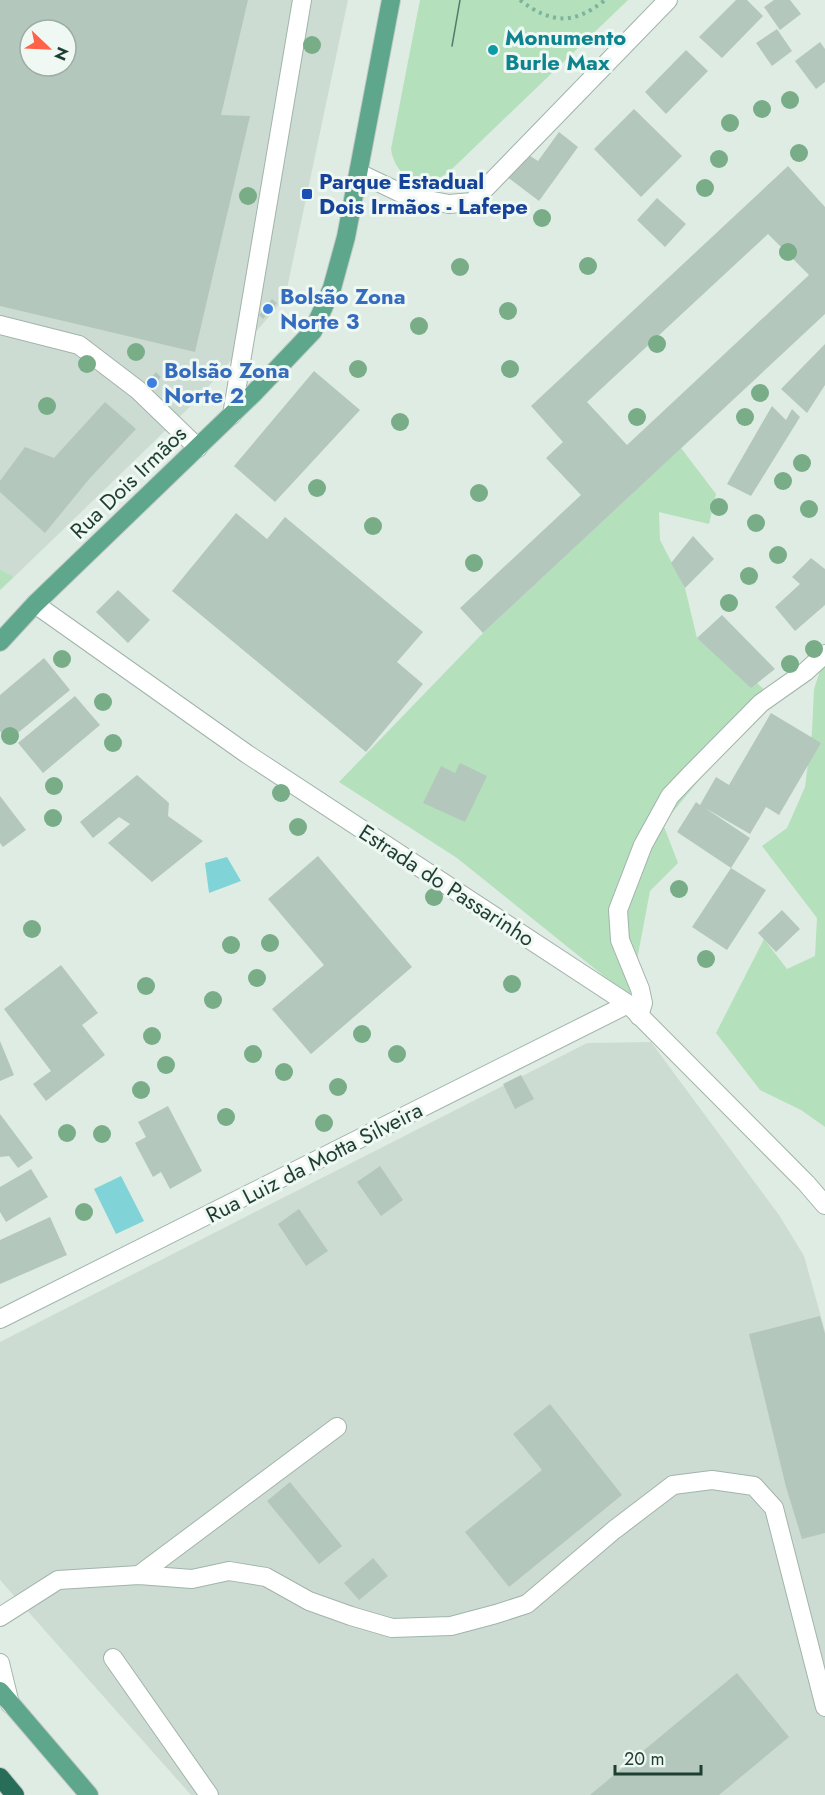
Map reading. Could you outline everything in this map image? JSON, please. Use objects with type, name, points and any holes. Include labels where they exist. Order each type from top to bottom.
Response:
[{"type":"highway","points":[[0,1777],[15,1795]]},
{"type":"main road","points":[[359,173],[391,0]]},
{"type":"main road","name":"Rua Dois Irmãos","points":[[0,642],[36,604],[232,415],[313,331],[332,288],[339,265],[359,173]]},
{"type":"main road","points":[[5,1698],[89,1795]]},
{"type":"street","points":[[232,415],[302,0]]},
{"type":"street","points":[[359,173],[406,196],[449,204],[472,202],[668,0]]},
{"type":"street","points":[[0,325],[79,345],[138,390],[198,448]]},
{"type":"street","name":"Estrada do Passarinho","points":[[36,604],[247,754],[633,1010],[806,1183],[825,1205]]},
{"type":"street","points":[[633,1010],[643,1003],[640,989],[620,940],[618,910],[643,844],[670,796],[691,774],[761,703],[825,654]]},
{"type":"street","name":"Rua Luiz da Motta Silveira","points":[[0,1319],[633,1010]]},
{"type":"street","points":[[139,1575],[337,1427]]},
{"type":"street","points":[[0,1617],[58,1580],[139,1575],[192,1579],[229,1571],[266,1577],[309,1601],[392,1628],[451,1626],[527,1604],[673,1485],[712,1480],[754,1486],[774,1508],[825,1707]]},
{"type":"street","points":[[113,1658],[209,1795]]},
{"type":"street","points":[[0,1663],[5,1698]]},
{"type":"path","points":[[520,0],[535,12],[552,18],[571,19],[589,12],[605,0]]},
{"type":"shaded area","points":[[0,0],[348,0],[285,298],[196,401],[14,577],[0,569]]},
{"type":"shaded area","points":[[651,1042],[779,1215],[804,1256],[825,1331],[825,1795],[191,1795],[0,1580],[0,1342],[587,1043]]},
{"type":"green space","points":[[420,0],[628,0],[451,170],[432,180],[423,181],[406,176],[399,169],[391,149]]},
{"type":"green space","points":[[681,448],[716,494],[709,524],[659,512],[660,540],[685,588],[697,638],[757,683],[775,700],[726,747],[663,824],[678,863],[650,891],[630,997],[457,858],[339,782],[483,633]]},
{"type":"green space","points":[[0,569],[14,577],[0,590]]},
{"type":"green space","points":[[825,656],[825,1127],[801,1110],[760,1090],[716,1033],[764,939],[787,969],[815,956],[817,918],[762,846],[787,828],[805,787],[812,732],[814,689]]},
{"type":"water","points":[[227,857],[241,881],[209,893],[205,863]]},
{"type":"water","points":[[121,1176],[144,1221],[116,1234],[94,1189]]},
{"type":"building","points":[[0,0],[248,0],[221,115],[250,116],[195,352],[0,306]]},
{"type":"building","points":[[736,0],[747,0],[763,16],[722,58],[699,37]]},
{"type":"building","points":[[774,0],[790,0],[801,14],[780,30],[764,7]]},
{"type":"building","points":[[777,29],[792,51],[772,66],[756,43]]},
{"type":"building","points":[[820,42],[825,49],[825,82],[816,89],[795,61]]},
{"type":"building","points":[[686,50],[708,71],[666,114],[645,92]]},
{"type":"building","points":[[634,109],[682,156],[641,197],[594,149]]},
{"type":"building","points":[[559,132],[578,147],[539,201],[506,176],[524,152],[538,161]]},
{"type":"building","points":[[788,166],[825,207],[825,314],[483,633],[460,608],[581,495],[546,458],[563,442],[531,406]],"holes":[[[768,234],[809,275],[627,445],[587,402]]]},
{"type":"building","points":[[657,198],[686,224],[665,247],[637,220]]},
{"type":"building","name":"Bolsão Zona Norte 3","points":[[272,299],[277,303],[263,319],[259,315]]},
{"type":"building","points":[[825,344],[825,385],[807,413],[781,389]]},
{"type":"building","points":[[314,371],[360,410],[275,502],[234,466]]},
{"type":"building","name":"Bolsão Zona Norte 2","points":[[156,372],[161,377],[147,393],[142,389]]},
{"type":"building","points":[[105,402],[136,429],[90,478],[45,533],[0,492],[0,481],[25,447],[54,458]]},
{"type":"building","points":[[772,406],[786,420],[792,409],[800,417],[751,496],[727,484]]},
{"type":"building","points":[[236,513],[267,539],[285,517],[423,632],[397,662],[423,684],[366,752],[172,591]]},
{"type":"building","points":[[693,536],[714,559],[685,588],[671,563]]},
{"type":"building","points":[[811,558],[825,569],[825,605],[795,631],[775,607],[800,584],[792,577]]},
{"type":"building","points":[[118,590],[150,620],[128,643],[96,612]]},
{"type":"building","points":[[722,615],[775,669],[751,688],[697,638]]},
{"type":"building","points":[[44,658],[70,690],[8,741],[0,731],[0,695]]},
{"type":"building","points":[[75,696],[100,725],[43,773],[18,743]]},
{"type":"building","points":[[771,713],[821,743],[779,815],[766,807],[750,834],[705,808],[750,838],[731,868],[677,832],[696,802],[700,805],[716,777],[729,785]]},
{"type":"building","points":[[460,763],[487,776],[465,822],[423,803],[441,766],[455,773]]},
{"type":"building","points":[[137,775],[169,803],[168,816],[203,841],[152,882],[108,843],[130,824],[119,817],[93,838],[80,822]]},
{"type":"building","points":[[0,796],[26,830],[3,847],[0,843]]},
{"type":"building","points":[[318,856],[412,967],[311,1054],[272,1009],[324,965],[268,899]]},
{"type":"building","points":[[731,868],[766,890],[727,950],[692,927]]},
{"type":"building","points":[[782,910],[800,929],[776,952],[758,933]]},
{"type":"building","points":[[61,965],[98,1013],[82,1025],[105,1055],[46,1101],[33,1084],[51,1071],[4,1009]]},
{"type":"building","points":[[0,1041],[14,1075],[0,1081]]},
{"type":"building","points":[[521,1075],[534,1099],[515,1109],[503,1084]]},
{"type":"building","points":[[168,1106],[202,1171],[170,1189],[161,1172],[153,1177],[135,1143],[146,1137],[138,1122]]},
{"type":"building","points":[[0,1114],[33,1158],[18,1168],[9,1156],[0,1157]]},
{"type":"building","points":[[380,1166],[403,1200],[381,1216],[357,1182]]},
{"type":"building","points":[[31,1169],[48,1197],[6,1222],[0,1212],[0,1187]]},
{"type":"building","points":[[299,1209],[328,1251],[306,1266],[278,1224]]},
{"type":"building","points":[[50,1217],[67,1255],[0,1284],[0,1240]]},
{"type":"building","points":[[820,1316],[825,1334],[825,1533],[802,1539],[786,1487],[749,1334]]},
{"type":"building","points":[[550,1404],[622,1495],[509,1587],[465,1532],[542,1470],[513,1434]]},
{"type":"building","points":[[290,1482],[342,1546],[319,1564],[267,1501]]},
{"type":"building","points":[[373,1558],[388,1576],[359,1600],[344,1583]]},
{"type":"building","points":[[737,1673],[789,1737],[719,1795],[590,1795]]},
{"type":"tram line","points":[[452,46],[460,0]]},
{"type":"place","name":"Monumento Burle Max","points":[[493,50]]},
{"type":"place","name":"Parque Estadual Dois Irmãos - Lafepe","points":[[307,194]]},
{"type":"place","name":"Bolsão Zona Norte 3","points":[[268,309]]},
{"type":"place","name":"Bolsão Zona Norte 2","points":[[152,383]]}]
